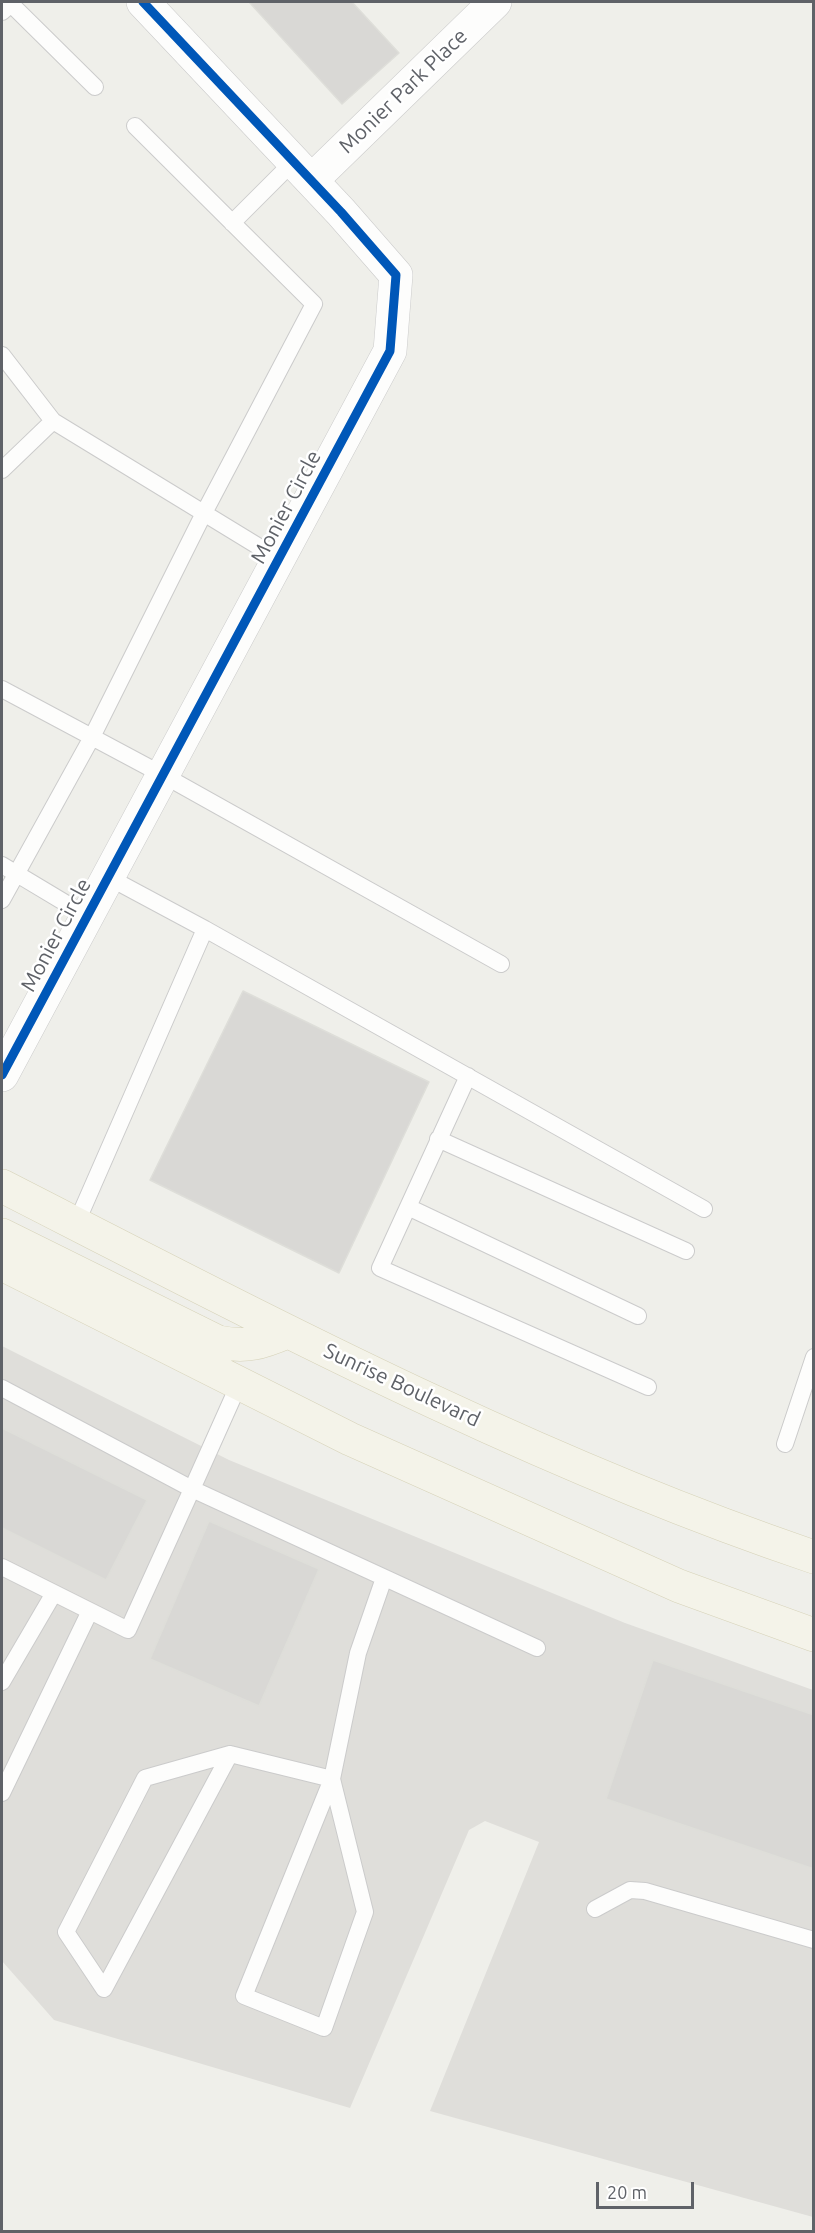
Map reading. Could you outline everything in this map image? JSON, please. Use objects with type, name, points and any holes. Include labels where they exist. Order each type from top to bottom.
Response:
[{"type":"main road","name":"Sunrise Boulevard","points":[[2,1186],[287,1332],[529,1444],[723,1526],[813,1557]]},
{"type":"main road","points":[[2,1235],[218,1342],[240,1347],[263,1342],[287,1332]]},
{"type":"main road","points":[[2,1264],[350,1439],[680,1586],[811,1632]]},
{"type":"street","name":"Monier Circle","points":[[2,1076],[390,351],[396,275],[303,171],[143,2]]},
{"type":"street","name":"Monier Park Place","points":[[303,171],[495,2]]},
{"type":"lane","points":[[8,6],[95,87]]},
{"type":"lane","points":[[2,900],[18,875],[92,737],[204,513],[314,304],[135,126]]},
{"type":"lane","points":[[232,223],[303,171]]},
{"type":"lane","points":[[2,355],[53,421],[279,559]]},
{"type":"lane","points":[[2,470],[53,421]]},
{"type":"lane","points":[[2,689],[163,775],[501,964]]},
{"type":"lane","points":[[2,865],[87,916]]},
{"type":"lane","points":[[108,877],[704,1209]]},
{"type":"lane","points":[[76,1224],[205,929]]},
{"type":"lane","points":[[468,1076],[380,1268],[648,1387]]},
{"type":"lane","points":[[438,1139],[686,1251]]},
{"type":"lane","points":[[408,1207],[638,1316]]},
{"type":"lane","points":[[785,1444],[813,1357]]},
{"type":"lane","points":[[2,1567],[128,1630],[240,1384]]},
{"type":"lane","points":[[2,1388],[192,1489],[537,1648]]},
{"type":"lane","points":[[332,1779],[365,1912],[324,2028],[243,1996],[332,1779],[358,1653],[384,1578]]},
{"type":"lane","points":[[2,1682],[54,1593]]},
{"type":"lane","points":[[2,1793],[90,1611]]},
{"type":"lane","points":[[230,1754],[105,1989],[66,1932],[145,1778],[230,1754],[332,1779]]},
{"type":"lane","points":[[595,1909],[630,1890],[645,1891],[813,1940]]},
{"type":"shaded area","points":[[2,1346],[229,1460],[625,1623],[813,1690],[813,2217],[430,2111],[539,1842],[485,1821],[469,1830],[350,2108],[54,2020],[2,1961]]},
{"type":"building","points":[[249,2],[352,2],[399,53],[342,104]]},
{"type":"building","points":[[243,991],[429,1082],[339,1273],[150,1180]]},
{"type":"building","points":[[2,1428],[147,1500],[106,1580],[2,1528]]},
{"type":"building","points":[[209,1521],[319,1569],[259,1706],[150,1659]]},
{"type":"building","points":[[653,1660],[814,1715],[814,1869],[606,1799]]},
{"type":"cycle path","points":[[2,1075],[390,351],[396,275],[341,212],[143,2]]}]
